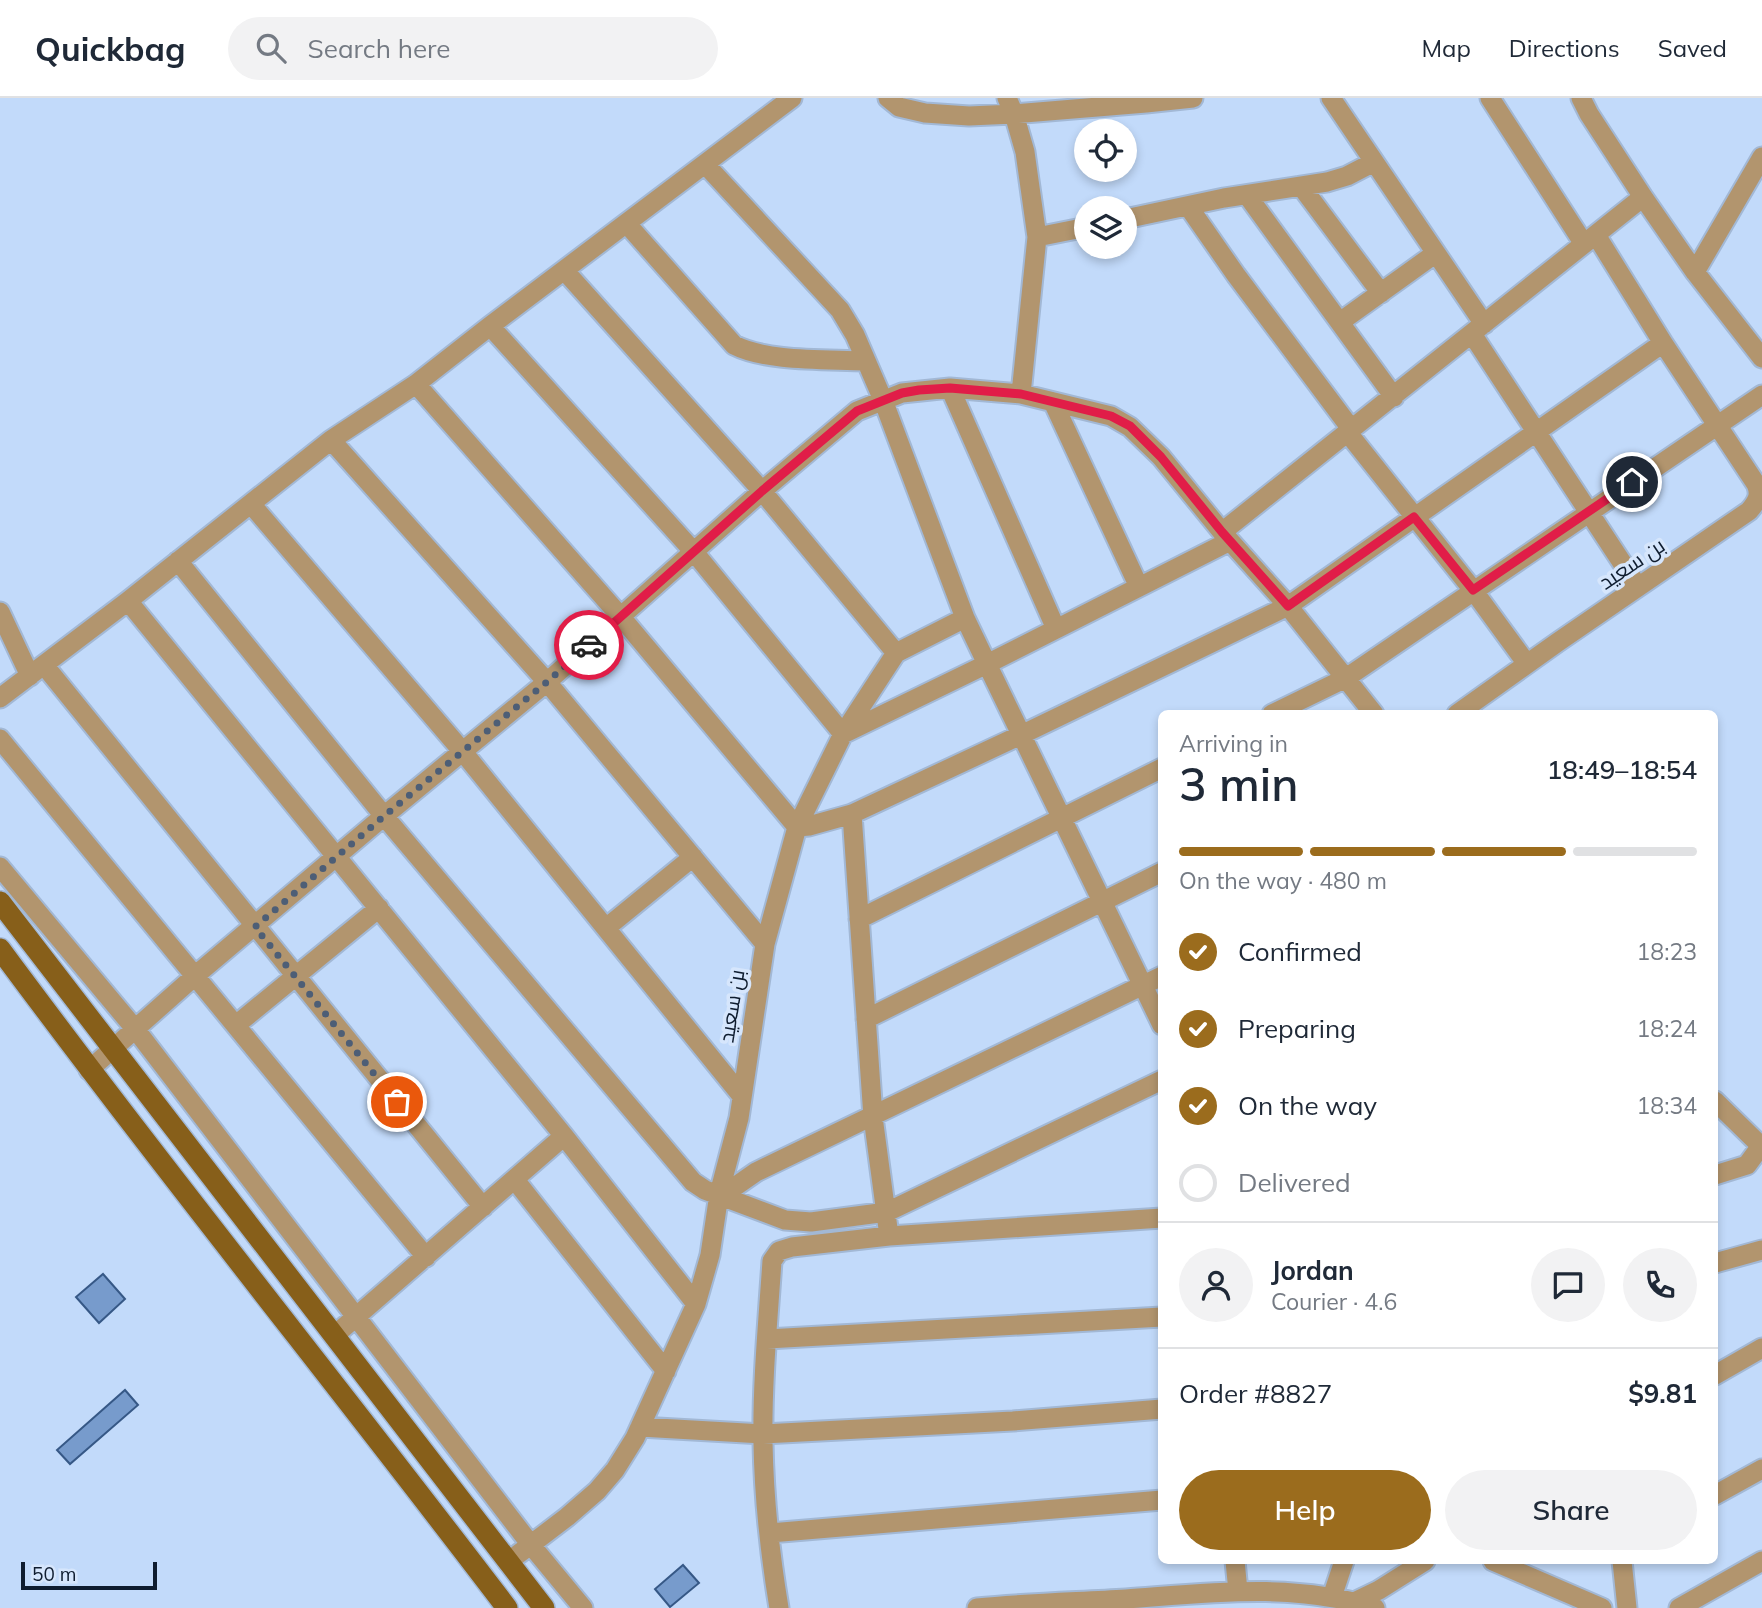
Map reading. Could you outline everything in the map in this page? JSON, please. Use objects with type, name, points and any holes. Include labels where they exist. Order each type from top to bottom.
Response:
[{"type":"main road","points":[[0,902],[544,1608]]},
{"type":"main road","points":[[0,949],[89,1070],[199,1208],[507,1608]]},
{"type":"street","points":[[0,698],[128,601],[331,440],[416,384],[792,98]]},
{"type":"street","points":[[888,98],[899,107],[925,113],[969,116],[1011,106],[1194,98]]},
{"type":"street","points":[[1331,98],[1436,253],[1537,431],[1639,587]]},
{"type":"street","points":[[1490,98],[1718,423]]},
{"type":"street","points":[[1581,98],[1643,197],[1695,272],[1762,358]]},
{"type":"street","points":[[1011,106],[1025,152],[1037,237],[1021,394]]},
{"type":"street","points":[[1695,272],[1762,157]]},
{"type":"street","points":[[1137,217],[1327,182],[1347,176],[1374,162]]},
{"type":"street","points":[[705,164],[840,310],[855,335],[883,400],[965,618],[1158,1017]]},
{"type":"street","points":[[1301,186],[1381,293]]},
{"type":"street","points":[[1247,195],[1394,397]]},
{"type":"street","points":[[489,326],[694,552],[843,734],[1139,587],[1226,537],[1350,432],[1643,197]]},
{"type":"street","points":[[1188,206],[1350,432],[1527,664]]},
{"type":"street","points":[[627,224],[734,345],[747,352],[769,355],[865,361]]},
{"type":"street","points":[[1037,237],[1074,230]]},
{"type":"street","points":[[1340,322],[1436,253]]},
{"type":"street","points":[[564,270],[762,491],[896,653],[965,618]]},
{"type":"street","points":[[416,384],[621,617],[797,827],[852,814],[1288,606],[1663,342]]},
{"type":"street","points":[[950,388],[1056,629]]},
{"type":"street","points":[[89,1070],[196,975],[547,682],[762,491],[857,411],[902,393],[950,388],[1021,394],[1111,416],[1130,426],[1161,457],[1226,537],[1288,606],[1371,710]]},
{"type":"street","points":[[1280,710],[1346,678],[1762,395]]},
{"type":"street","points":[[1053,402],[1139,587]]},
{"type":"street","name":"بن سعيد","points":[[1463,710],[1749,511],[1758,499],[1759,492],[1718,423]]},
{"type":"street","points":[[331,440],[547,682],[765,944]]},
{"type":"street","points":[[251,504],[463,751],[741,1095]]},
{"type":"street","points":[[178,561],[384,816],[693,1182],[705,1190],[785,1220],[811,1222],[887,1213],[1158,1082]]},
{"type":"street","points":[[128,601],[564,1136],[696,1304]]},
{"type":"street","points":[[0,612],[37,670],[255,927],[483,1206]]},
{"type":"street","name":"بن سعيد","points":[[508,1562],[597,1491],[615,1470],[640,1427],[696,1304],[710,1255],[734,1143],[765,944],[797,827],[843,734],[896,653]]},
{"type":"street","points":[[0,739],[426,1257]]},
{"type":"street","points":[[859,919],[1158,770]]},
{"type":"street","points":[[852,814],[873,1116],[889,1236]]},
{"type":"street","points":[[606,928],[693,857]]},
{"type":"street","points":[[0,867],[136,1030],[531,1545],[583,1608]]},
{"type":"street","points":[[866,1019],[1158,874]]},
{"type":"street","points":[[236,1024],[379,908]]},
{"type":"street","points":[[721,1194],[756,1172],[1158,978]]},
{"type":"street","points":[[1718,1105],[1760,1157],[1740,1168],[1718,1174]]},
{"type":"street","points":[[335,1335],[564,1136]]},
{"type":"street","points":[[515,1180],[666,1371]]},
{"type":"street","points":[[779,1608],[763,1434],[772,1261],[779,1251],[792,1247],[889,1236],[1158,1218]]},
{"type":"street","points":[[1718,1262],[1762,1251]]},
{"type":"street","points":[[767,1339],[1158,1317]]},
{"type":"street","points":[[1718,1372],[1762,1348]]},
{"type":"street","points":[[640,1427],[763,1434],[1158,1409]]},
{"type":"street","points":[[1718,1493],[1762,1469]]},
{"type":"street","points":[[770,1533],[1158,1500]]},
{"type":"street","points":[[1679,1608],[1762,1561]]},
{"type":"street","points":[[1236,1564],[1247,1597]]},
{"type":"street","points":[[1343,1603],[1344,1564]]},
{"type":"street","points":[[1391,1583],[1396,1564]]},
{"type":"street","points":[[1343,1603],[1391,1583],[1420,1564]]},
{"type":"street","points":[[1500,1564],[1602,1608]]},
{"type":"street","points":[[1622,1564],[1627,1608]]},
{"type":"street","points":[[979,1608],[1247,1597],[1279,1591],[1375,1608]]},
{"type":"building","points":[[103,1274],[125,1299],[99,1323],[76,1297]]},
{"type":"building","points":[[125,1390],[138,1405],[70,1464],[57,1450]]},
{"type":"building","points":[[683,1565],[699,1583],[670,1607],[655,1589]]},
{"type":"way so far","points":[[397,1102],[255,927],[589,645]]},
{"type":"route","points":[[589,645],[762,491],[857,411],[902,393],[919,390],[950,388],[1021,394],[1111,416],[1130,426],[1161,457],[1222,532],[1288,606],[1414,517],[1473,590],[1632,482]]}]
